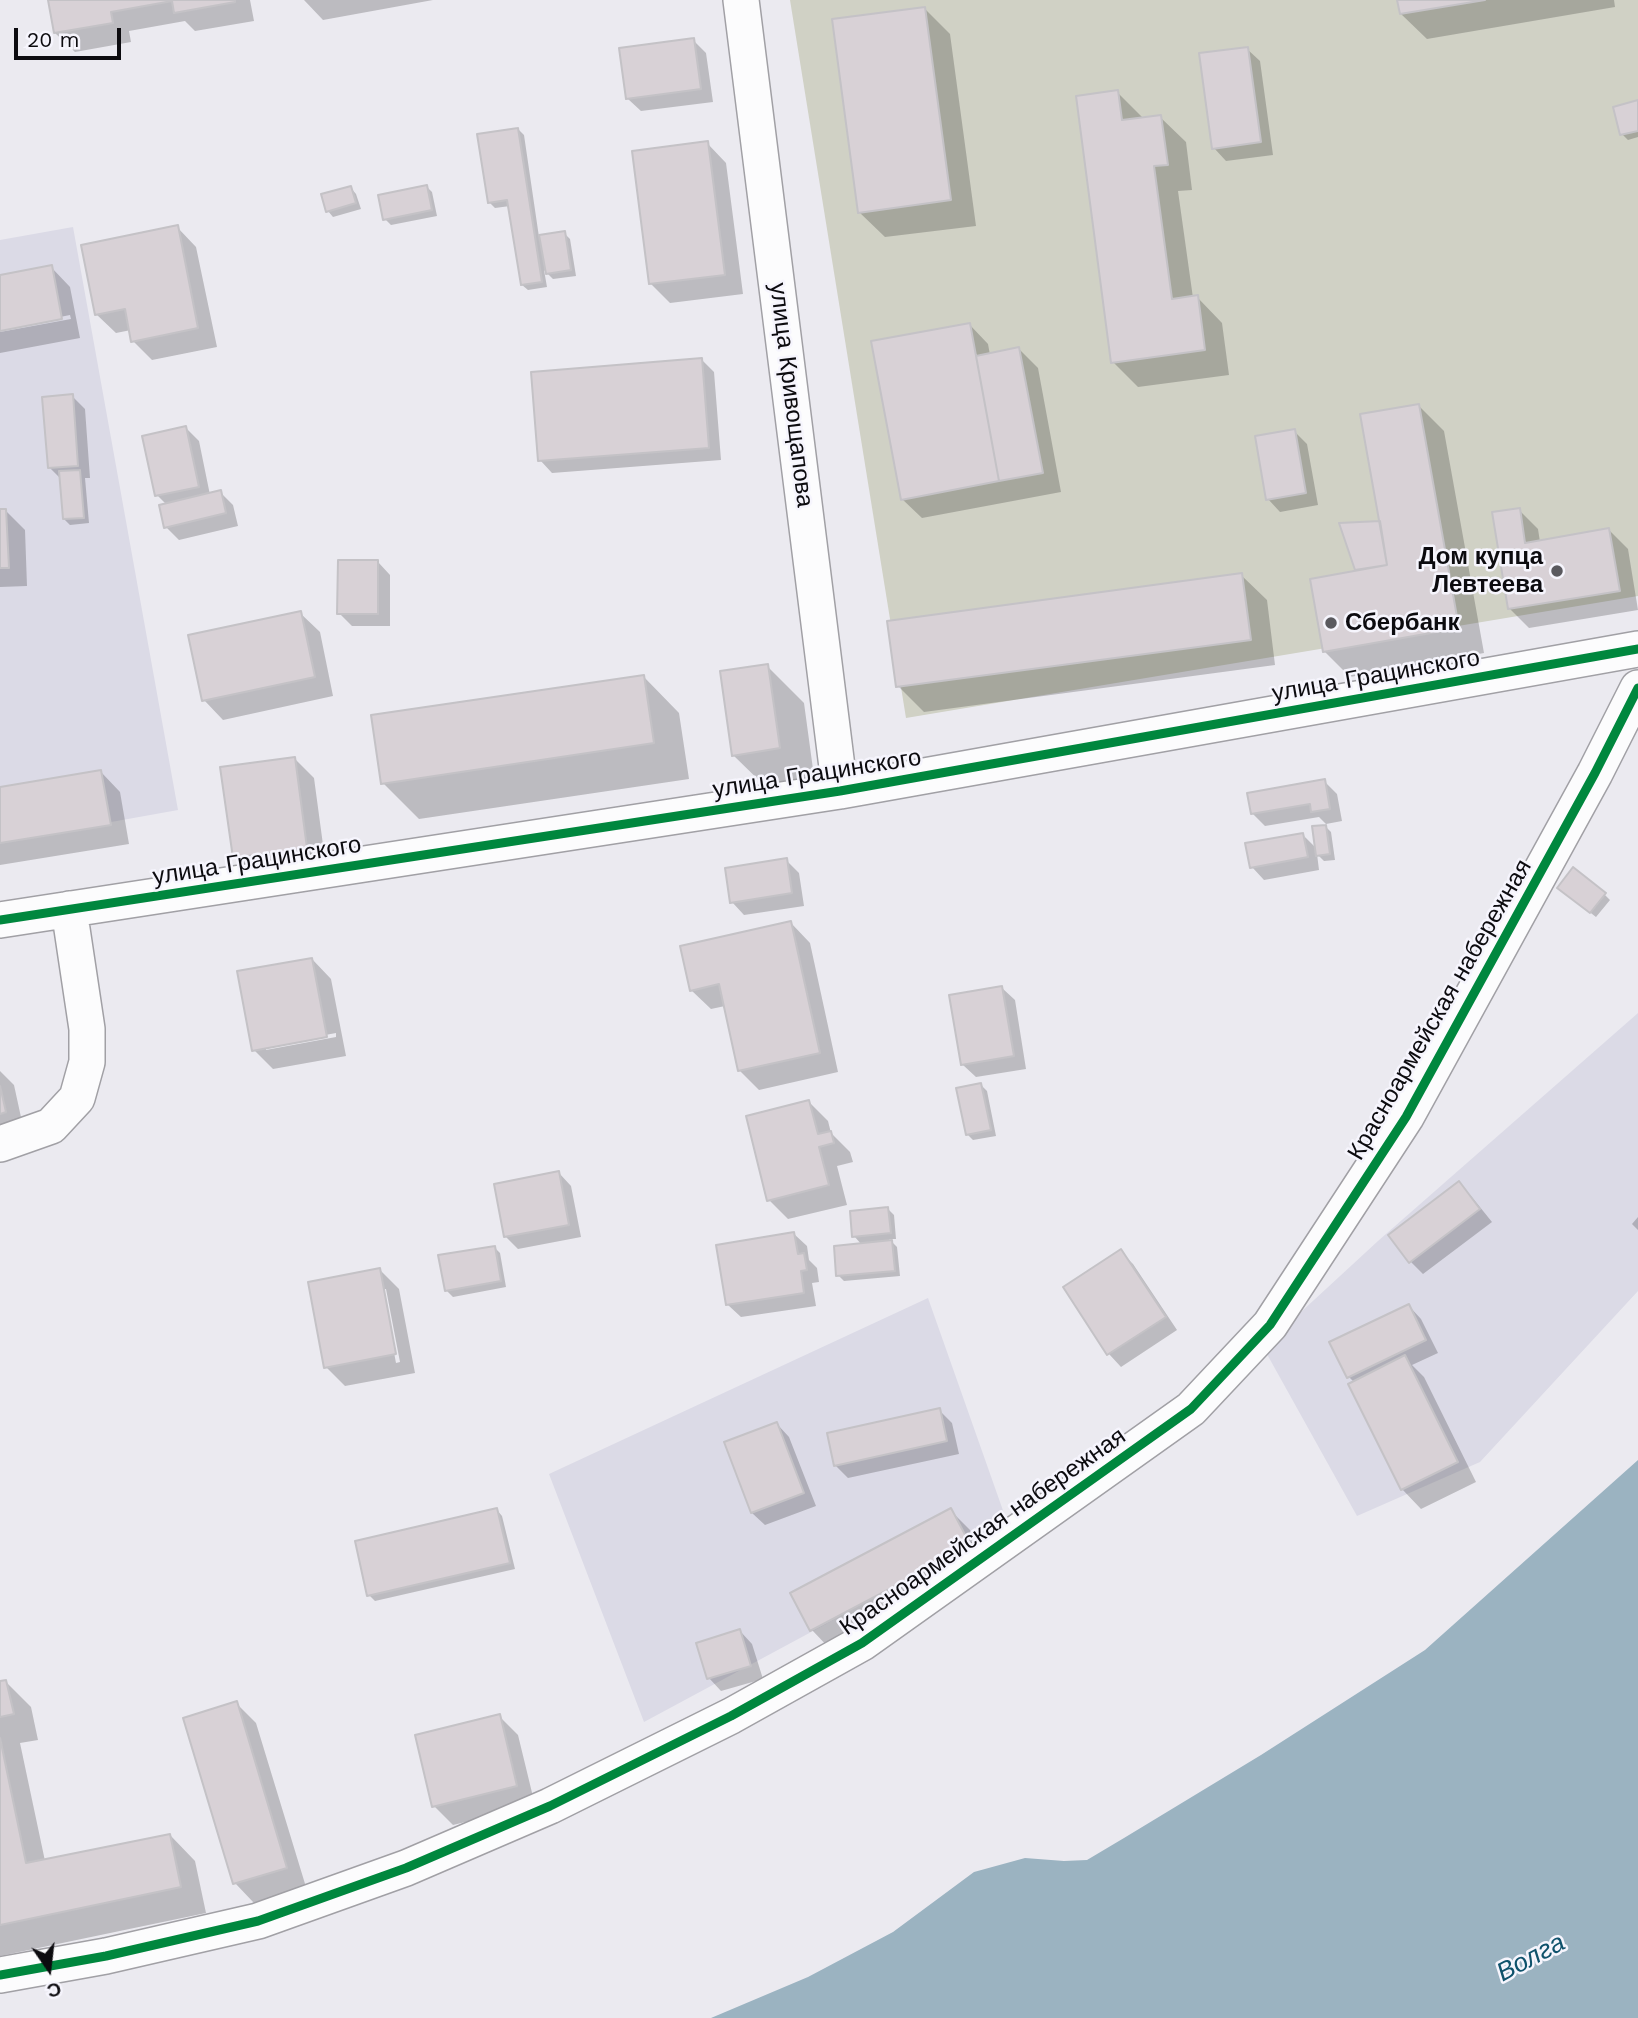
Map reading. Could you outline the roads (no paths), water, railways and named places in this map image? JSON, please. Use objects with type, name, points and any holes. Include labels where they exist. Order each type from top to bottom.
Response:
[{"type":"street","name":"улица Кривощапова","points":[[741,0],[840,791]]},
{"type":"street","name":"улица Грацинского","points":[[0,920],[840,791],[1638,649]]},
{"type":"street","name":"Красноармейская набережная","points":[[0,1975],[106,1955],[258,1921],[406,1868],[550,1807],[732,1716],[862,1643],[1191,1409],[1270,1325],[1406,1117],[1595,773],[1638,688]]},
{"type":"street","points":[[0,1144],[51,1126],[77,1098],[87,1062],[87,1029],[69,909]]},
{"type":"water","name":"Волга","points":[[1638,1460],[1638,2018],[711,2018],[808,1977],[893,1932],[974,1872],[1025,1858],[1087,1860],[1124,1838],[1261,1755],[1425,1650]]},
{"type":"place","name":"Дом купца Левтеева","points":[[1557,571]]},
{"type":"place","name":"Сбербанк","points":[[1331,623]]}]
